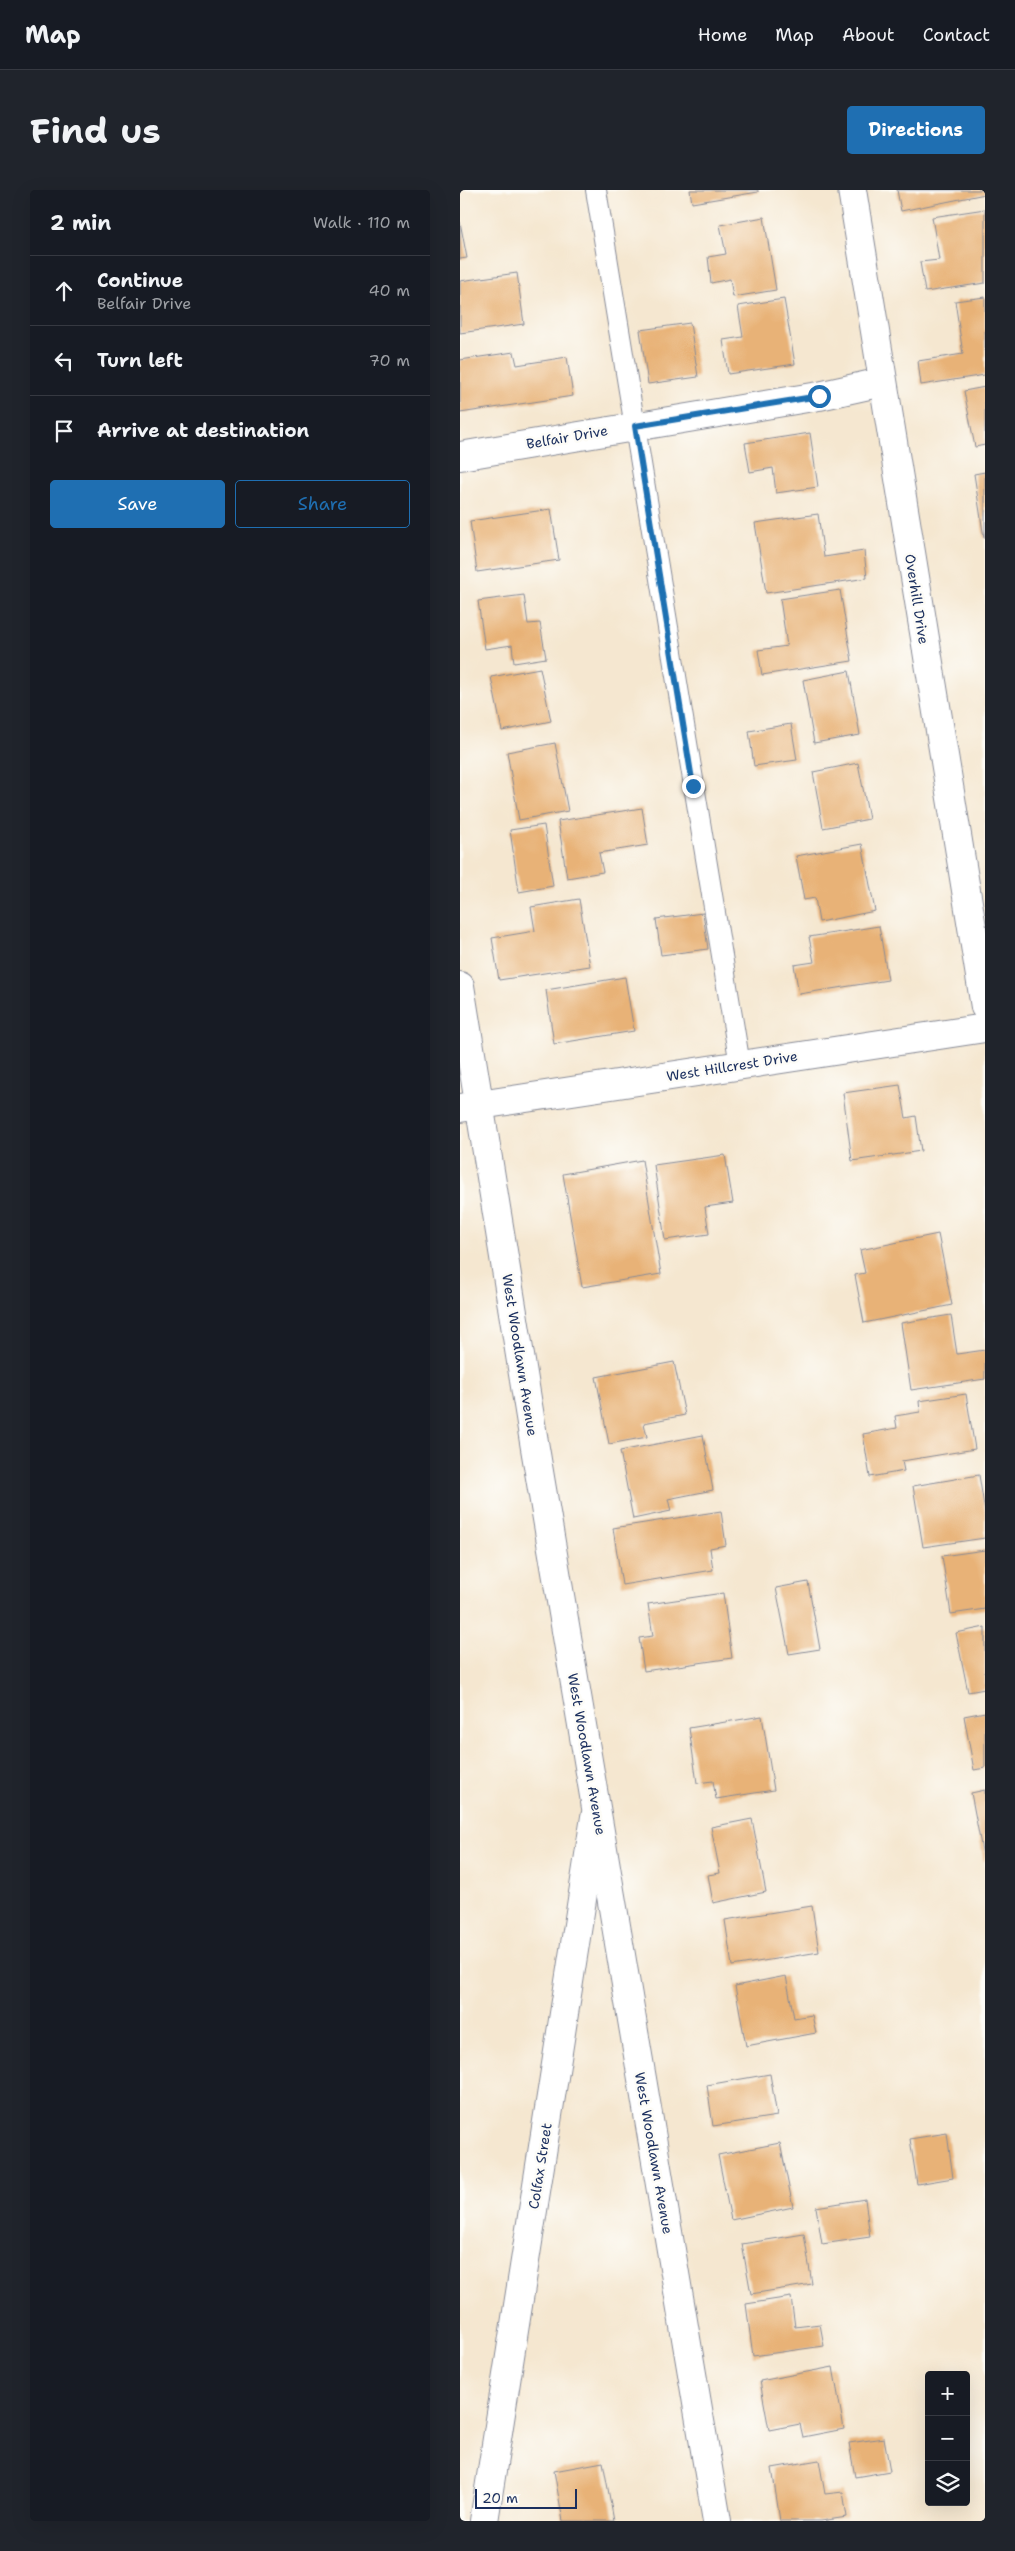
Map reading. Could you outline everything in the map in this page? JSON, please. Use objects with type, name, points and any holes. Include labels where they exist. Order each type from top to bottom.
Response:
[{"type":"street","name":"Overhill Drive","points":[[852,190],[985,1007]]},
{"type":"street","name":"Belfair Drive","points":[[460,456],[819,396],[882,382]]},
{"type":"street","name":"West Woodlawn Avenue","points":[[460,986],[470,1106],[596,1810],[717,2521]]},
{"type":"street","name":"West Hillcrest Drive","points":[[470,1106],[985,1028]]},
{"type":"street","points":[[460,1082],[470,1106]]},
{"type":"street","name":"Colfax Street","points":[[484,2521],[596,1810]]},
{"type":"lane","points":[[596,190],[740,1065]]},
{"type":"building","points":[[690,190],[758,190],[758,192],[692,203]]},
{"type":"building","points":[[897,190],[985,190],[985,194],[901,211]]},
{"type":"building","points":[[985,209],[985,283],[925,292],[920,262],[939,260],[932,217]]},
{"type":"building","points":[[764,217],[776,290],[733,297],[730,279],[711,283],[708,257],[726,254],[720,225]]},
{"type":"building","points":[[460,222],[467,258],[460,259]]},
{"type":"building","points":[[517,273],[524,324],[460,333],[460,281]]},
{"type":"building","points":[[985,297],[985,375],[921,385],[918,361],[963,354],[955,301]]},
{"type":"building","points":[[784,299],[795,364],[728,374],[723,340],[743,337],[738,306]]},
{"type":"building","points":[[690,323],[698,377],[648,384],[640,330]]},
{"type":"building","points":[[514,352],[517,365],[567,357],[573,396],[460,413],[460,360]]},
{"type":"building","points":[[985,387],[985,445],[975,447],[964,391]]},
{"type":"building","points":[[810,433],[818,487],[776,493],[773,468],[750,472],[745,443]]},
{"type":"building","points":[[985,472],[985,538],[984,538],[974,474]]},
{"type":"building","points":[[551,509],[559,560],[477,572],[470,521]]},
{"type":"building","points":[[818,514],[824,557],[864,551],[867,578],[766,593],[755,523]]},
{"type":"building","points":[[840,590],[852,661],[762,675],[758,650],[787,646],[780,599]]},
{"type":"building","points":[[524,595],[528,624],[540,623],[546,658],[514,663],[512,645],[485,649],[478,601]]},
{"type":"building","points":[[540,668],[551,721],[502,731],[491,677]]},
{"type":"building","points":[[849,671],[860,735],[814,743],[803,680]]},
{"type":"building","points":[[791,724],[797,760],[754,766],[749,731]]},
{"type":"building","points":[[555,743],[568,811],[519,820],[507,752]]},
{"type":"building","points":[[858,763],[869,819],[823,828],[813,772]]},
{"type":"building","points":[[642,808],[648,845],[599,853],[603,872],[567,878],[558,821]]},
{"type":"building","points":[[544,825],[553,886],[519,892],[510,830]]},
{"type":"building","points":[[862,844],[875,911],[819,922],[815,898],[804,900],[796,856]]},
{"type":"building","points":[[579,899],[590,966],[499,980],[492,938],[535,931],[531,907]]},
{"type":"building","points":[[703,913],[708,949],[661,955],[656,919]]},
{"type":"building","points":[[879,926],[888,980],[799,994],[794,965],[814,962],[809,937]]},
{"type":"building","points":[[625,977],[634,1031],[554,1044],[546,990]]},
{"type":"building","points":[[900,1085],[906,1118],[916,1116],[921,1151],[852,1161],[843,1093]]},
{"type":"building","points":[[725,1155],[733,1203],[705,1207],[709,1234],[665,1240],[654,1165]]},
{"type":"building","points":[[642,1160],[661,1274],[582,1287],[563,1174]]},
{"type":"building","points":[[938,1234],[952,1305],[864,1323],[855,1275],[865,1273],[860,1250]]},
{"type":"building","points":[[951,1315],[957,1354],[985,1350],[985,1379],[911,1390],[901,1323]]},
{"type":"building","points":[[674,1362],[685,1415],[644,1423],[647,1437],[609,1444],[596,1377]]},
{"type":"building","points":[[966,1394],[975,1449],[902,1461],[904,1471],[870,1477],[863,1434],[897,1428],[895,1416],[920,1412],[919,1401]]},
{"type":"building","points":[[703,1435],[713,1490],[668,1499],[671,1511],[633,1519],[620,1451]]},
{"type":"building","points":[[979,1475],[985,1512],[985,1538],[923,1547],[913,1486]]},
{"type":"building","points":[[721,1511],[726,1545],[710,1548],[713,1570],[622,1585],[613,1528]]},
{"type":"building","points":[[985,1550],[985,1609],[951,1614],[942,1556]]},
{"type":"building","points":[[808,1582],[820,1649],[789,1654],[776,1588]]},
{"type":"building","points":[[723,1593],[732,1658],[644,1671],[639,1638],[653,1636],[648,1604]]},
{"type":"building","points":[[985,1627],[985,1689],[968,1692],[956,1633]]},
{"type":"building","points":[[985,1712],[985,1768],[974,1770],[964,1716]]},
{"type":"building","points":[[762,1716],[774,1790],[716,1799],[713,1781],[697,1783],[689,1728]]},
{"type":"building","points":[[985,1790],[985,1861],[984,1861],[971,1793]]},
{"type":"building","points":[[752,1819],[766,1892],[713,1903],[708,1875],[720,1873],[711,1827]]},
{"type":"building","points":[[812,1906],[819,1952],[732,1966],[725,1920]]},
{"type":"building","points":[[786,1976],[794,2018],[812,2015],[816,2033],[746,2046],[735,1986]]},
{"type":"building","points":[[770,2074],[777,2116],[713,2126],[707,2085]]},
{"type":"building","points":[[947,2133],[953,2178],[917,2184],[910,2139]]},
{"type":"building","points":[[780,2143],[793,2207],[731,2220],[718,2155]]},
{"type":"building","points":[[865,2199],[870,2237],[822,2244],[816,2207]]},
{"type":"building","points":[[804,2234],[812,2284],[751,2294],[742,2244]]},
{"type":"building","points":[[791,2297],[795,2327],[820,2324],[824,2346],[753,2356],[746,2304]]},
{"type":"building","points":[[833,2367],[844,2429],[803,2437],[800,2424],[769,2430],[760,2381]]},
{"type":"building","points":[[884,2438],[890,2471],[855,2477],[849,2443]]},
{"type":"building","points":[[819,2460],[825,2494],[843,2492],[847,2517],[821,2521],[780,2521],[772,2468]]},
{"type":"building","points":[[603,2462],[614,2521],[563,2521],[554,2471]]},
{"type":"route","points":[[693,786],[635,426],[819,396]]}]
